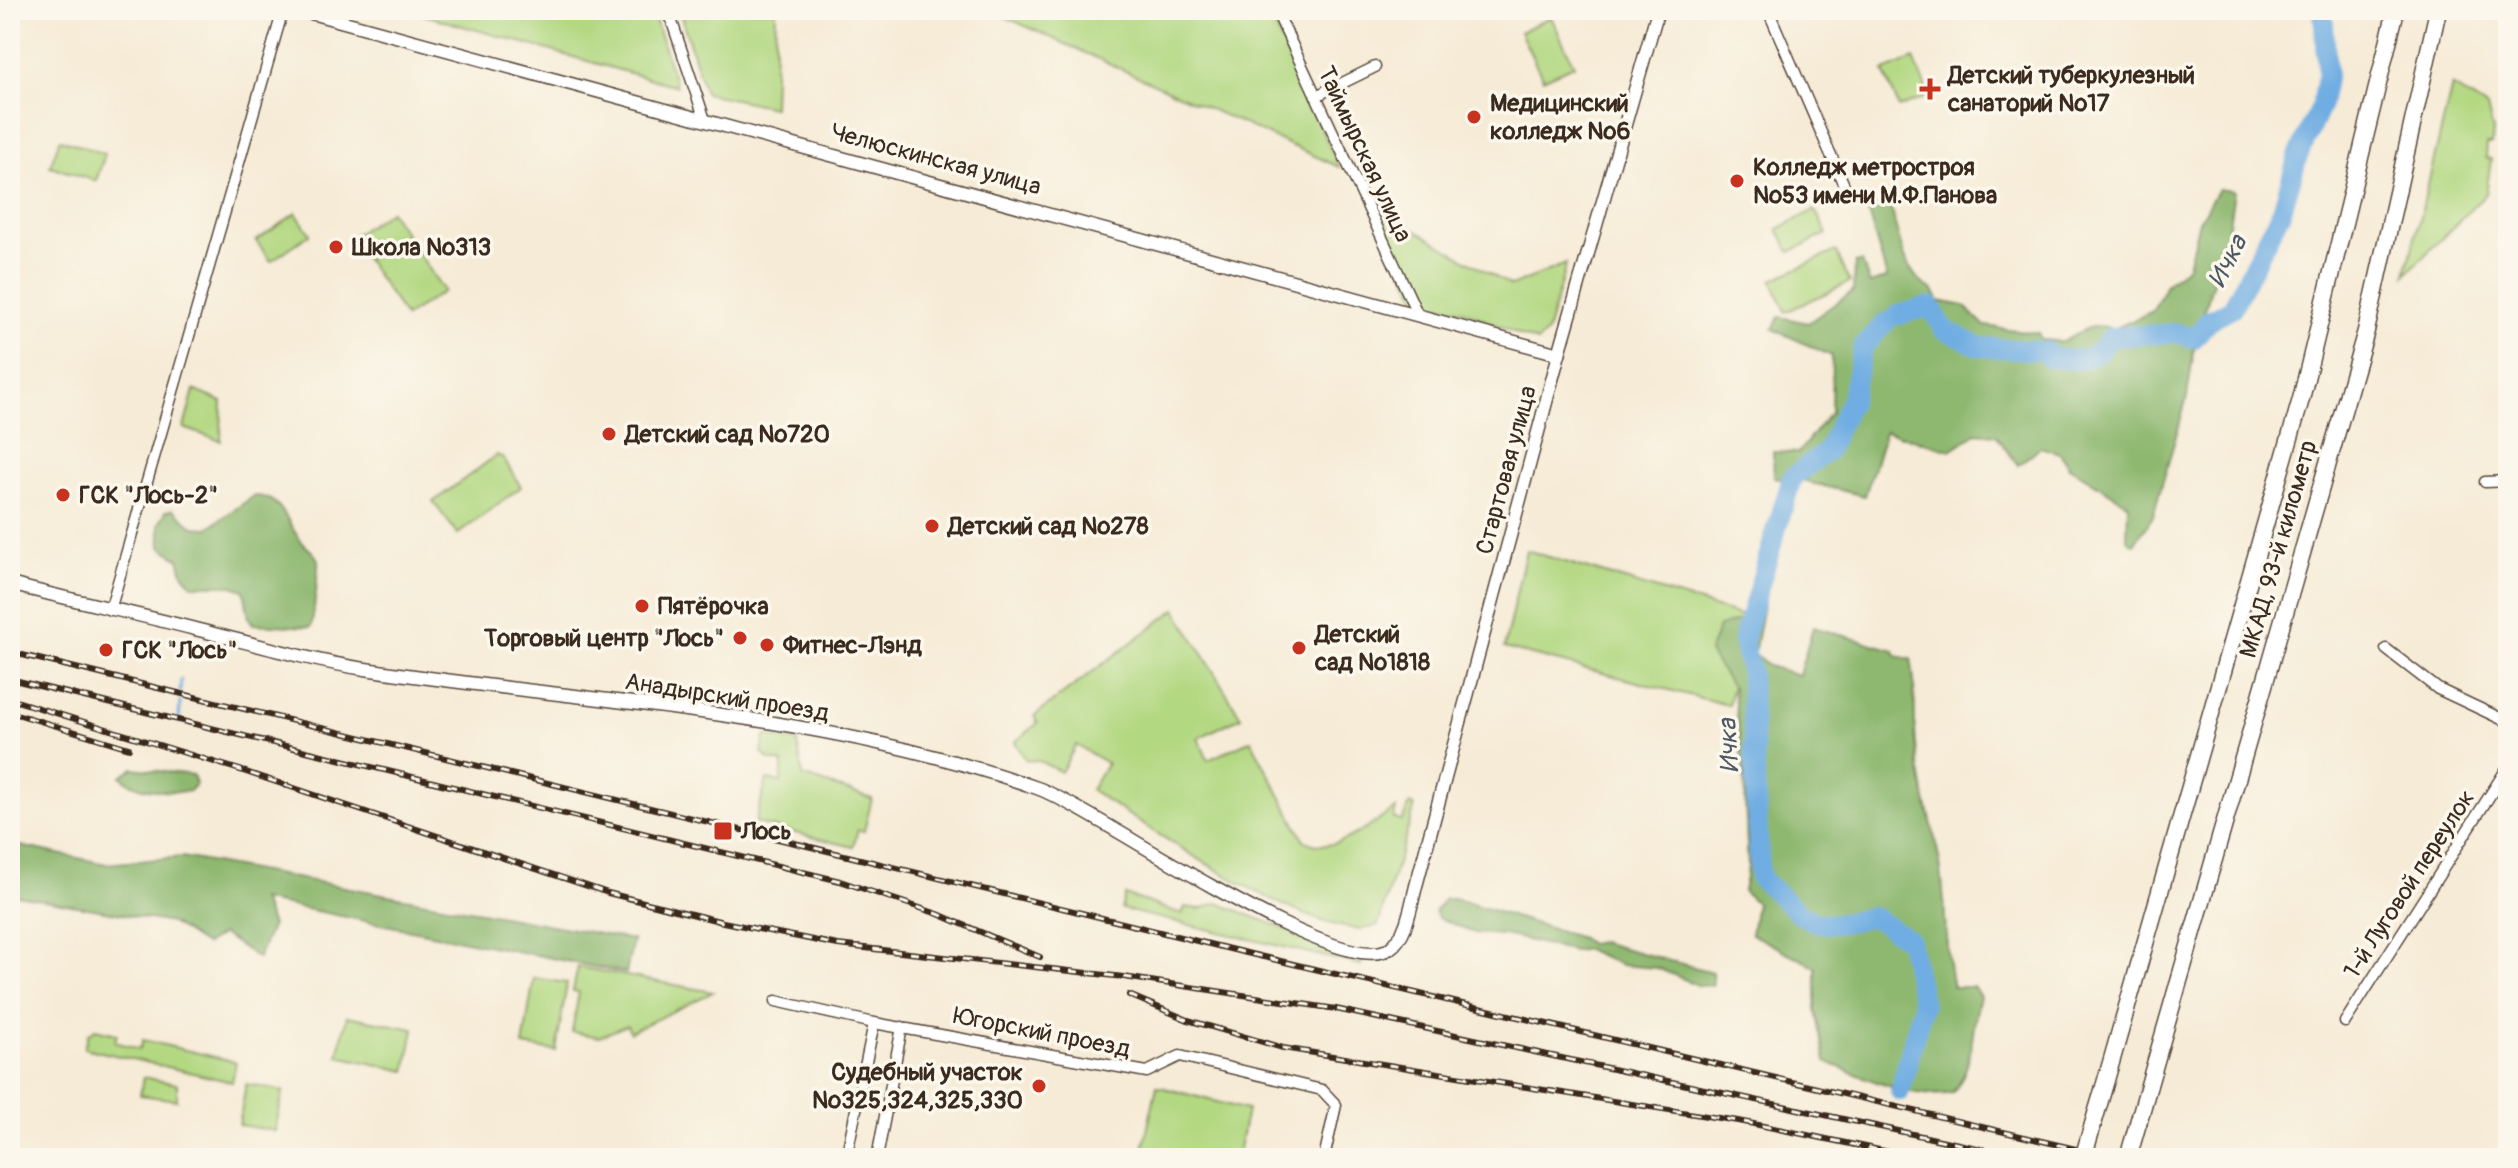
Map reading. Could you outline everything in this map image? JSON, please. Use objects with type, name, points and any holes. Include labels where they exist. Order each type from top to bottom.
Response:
[{"type":"highway","name":"МКАД, 93-й километр","points":[[2083,1158],[2301,399],[2396,10]]},
{"type":"highway","name":"МКАД, 93-й километр","points":[[2128,1158],[2366,331],[2438,10]]},
{"type":"street","points":[[110,610],[283,10]]},
{"type":"street","name":"Челюскинская улица","points":[[300,10],[704,117],[1559,354]]},
{"type":"street","points":[[668,10],[704,117]]},
{"type":"street","name":"Таймырская улица","points":[[1276,10],[1418,315]]},
{"type":"street","name":"Стартовая улица","points":[[1398,941],[1438,807],[1559,354],[1658,10]]},
{"type":"street","points":[[1768,10],[1847,192]]},
{"type":"street","points":[[1316,96],[1375,67]]},
{"type":"street","points":[[2485,482],[2508,481]]},
{"type":"street","name":"Анадырский проезд","points":[[10,584],[362,669],[786,726],[956,764],[1060,798],[1182,871],[1281,923],[1372,953],[1388,951],[1398,941]]},
{"type":"street","points":[[2386,649],[2438,689],[2508,722]]},
{"type":"street","name":"1-й Луговой переулок","points":[[2345,1022],[2508,767]]},
{"type":"street","name":"Югорский проезд","points":[[776,1001],[874,1023],[1147,1072],[1180,1056],[1322,1090],[1336,1105],[1324,1158]]},
{"type":"street","points":[[846,1158],[874,1023]]},
{"type":"street","points":[[877,1158],[902,1027]]},
{"type":"green space","points":[[406,10],[652,10],[676,86]]},
{"type":"green space","points":[[679,10],[776,10],[773,107],[705,93]]},
{"type":"green space","points":[[990,10],[1267,10],[1339,167]]},
{"type":"green space","points":[[1551,17],[1574,65],[1543,79],[1520,32]]},
{"type":"green space","points":[[1914,59],[1929,96],[1899,108],[1884,71]]},
{"type":"green space","points":[[2452,86],[2487,108],[2493,131],[2492,144],[2487,144],[2486,158],[2491,159],[2486,194],[2406,274]]},
{"type":"green space","points":[[60,139],[105,154],[96,181],[50,166]]},
{"type":"green space","points":[[2218,189],[2234,191],[2228,230],[2195,343],[2187,397],[2153,516],[2134,544],[2127,539],[2128,504],[2069,467],[2060,453],[2040,447],[2018,465],[1996,435],[1976,433],[1951,450],[1885,431],[1865,496],[1798,480],[1767,584],[1754,653],[1768,666],[1799,675],[1813,627],[1894,650],[1896,656],[1911,659],[1918,759],[1939,858],[1953,987],[1974,987],[1980,997],[1965,1072],[1952,1093],[1920,1094],[1871,1080],[1826,1062],[1816,1011],[1816,967],[1751,934],[1756,903],[1743,891],[1748,867],[1744,775],[1733,688],[1709,653],[1719,627],[1749,617],[1790,482],[1774,477],[1773,452],[1798,453],[1831,412],[1832,356],[1773,329],[1780,317],[1808,323],[1853,291],[1855,263],[1862,262],[1870,284],[1887,278],[1866,206],[1887,194],[1907,261],[1939,301],[1964,306],[1985,326],[2038,333],[2041,339],[2061,342],[2092,327],[2114,329],[2153,311],[2166,284],[2188,266],[2199,221]]},
{"type":"green space","points":[[1815,210],[1827,234],[1790,252],[1778,229]]},
{"type":"green space","points":[[390,211],[444,291],[405,317],[351,237]]},
{"type":"green space","points":[[1385,212],[1511,286],[1566,264],[1547,333],[1537,342],[1462,310],[1418,301],[1381,220]]},
{"type":"green space","points":[[296,213],[310,234],[271,261],[256,241]]},
{"type":"green space","points":[[1836,251],[1850,282],[1786,312],[1772,280]]},
{"type":"green space","points":[[194,390],[222,402],[221,441],[184,428]]},
{"type":"green space","points":[[497,455],[503,458],[521,487],[458,534],[433,502]]},
{"type":"green space","points":[[254,496],[264,497],[278,505],[301,541],[318,560],[311,627],[253,624],[244,590],[229,585],[192,585],[183,573],[179,559],[161,547],[159,524],[166,511],[173,509],[194,527],[208,528]]},
{"type":"green space","points":[[1526,550],[1749,618],[1728,705],[1504,648]]},
{"type":"green space","points":[[1176,609],[1241,717],[1198,738],[1208,760],[1251,740],[1304,840],[1327,845],[1339,842],[1396,809],[1394,819],[1402,821],[1410,804],[1415,806],[1378,925],[1354,928],[1319,920],[1278,902],[1189,853],[1091,790],[1107,763],[1076,745],[1061,772],[1039,761],[1026,760],[1015,742],[1038,723],[1034,716]]},
{"type":"green space","points":[[765,736],[797,741],[803,776],[872,799],[864,831],[858,830],[853,847],[755,823],[767,780],[781,782],[783,763],[770,760],[762,753]]},
{"type":"green space","points":[[133,768],[193,775],[196,784],[190,791],[144,788],[121,776]]},
{"type":"green space","points":[[16,845],[106,864],[182,857],[633,940],[626,973],[261,900],[272,925],[258,958],[222,934],[205,945],[171,923],[10,894],[10,849]]},
{"type":"green space","points":[[1125,895],[1182,914],[1185,907],[1200,909],[1218,903],[1363,959],[1361,965],[1121,909]]},
{"type":"green space","points":[[1444,899],[1456,899],[1581,938],[1589,944],[1600,942],[1712,972],[1713,985],[1700,986],[1657,968],[1621,965],[1586,949],[1574,951],[1504,935],[1475,933],[1438,918],[1435,912]]},
{"type":"green space","points":[[578,967],[713,992],[630,1032],[627,1025],[599,1037],[572,1032],[579,992],[573,991]]},
{"type":"green space","points":[[534,978],[567,983],[556,1051],[523,1046]]},
{"type":"green space","points":[[347,1016],[414,1029],[406,1071],[338,1056]]},
{"type":"green space","points":[[95,1029],[117,1034],[115,1042],[140,1049],[143,1040],[236,1062],[232,1082],[84,1048],[88,1034]]},
{"type":"green space","points":[[143,1077],[177,1084],[177,1100],[140,1095]]},
{"type":"green space","points":[[246,1084],[283,1091],[275,1131],[239,1125]]},
{"type":"green space","points":[[1157,1086],[1247,1110],[1237,1158],[1141,1158]]},
{"type":"waterway","name":"Ичка","points":[[1898,315],[1931,306],[1943,329],[1980,347],[2046,351],[2049,358],[2070,360],[2091,356],[2111,337],[2176,333],[2194,338],[2209,320],[2232,308],[2282,210],[2298,156],[2321,105],[2327,73],[2323,10]]},
{"type":"waterway","name":"Ичка","points":[[1886,322],[1863,347],[1851,400],[1827,451],[1792,478],[1743,640],[1750,670],[1760,878],[1810,920],[1834,924],[1872,916],[1909,940],[1923,1005],[1900,1091]]},
{"type":"waterway","points":[[180,693],[181,680]]},
{"type":"waterway","points":[[179,722],[180,702]]},
{"type":"railway","points":[[10,652],[1238,951],[2114,1158]]},
{"type":"railway","points":[[10,679],[840,881],[938,914],[1040,957]]},
{"type":"railway","points":[[10,699],[240,770],[608,893],[723,922],[838,945],[1124,977],[1336,1009],[2023,1158]]},
{"type":"railway","points":[[10,712],[129,748]]},
{"type":"railway","points":[[1129,995],[1188,1020],[1283,1048],[1744,1122],[1918,1158]]},
{"type":"place","name":"Детский туберкулезный санаторий №17","points":[[1930,89]]},
{"type":"place","name":"Медицинский колледж №6","points":[[1474,117]]},
{"type":"place","name":"Колледж метростроя №53 имени М.Ф.Панова","points":[[1737,181]]},
{"type":"place","name":"Школа №313","points":[[336,247]]},
{"type":"place","name":"Детский сад №720","points":[[609,434]]},
{"type":"place","name":"ГСК \"Лось-2\"","points":[[63,495]]},
{"type":"place","name":"Детский сад №278","points":[[932,526]]},
{"type":"place","name":"Пятёрочка","points":[[642,606]]},
{"type":"place","name":"Торговый центр \"Лось\"","points":[[740,638]]},
{"type":"place","name":"Фитнес-Лэнд","points":[[767,645]]},
{"type":"place","name":"Детский сад №1818","points":[[1299,648]]},
{"type":"place","name":"ГСК \"Лось\"","points":[[106,650]]},
{"type":"place","name":"Лось","points":[[723,831]]},
{"type":"place","name":"Судебный участок №325,324,325,330","points":[[1039,1086]]}]
